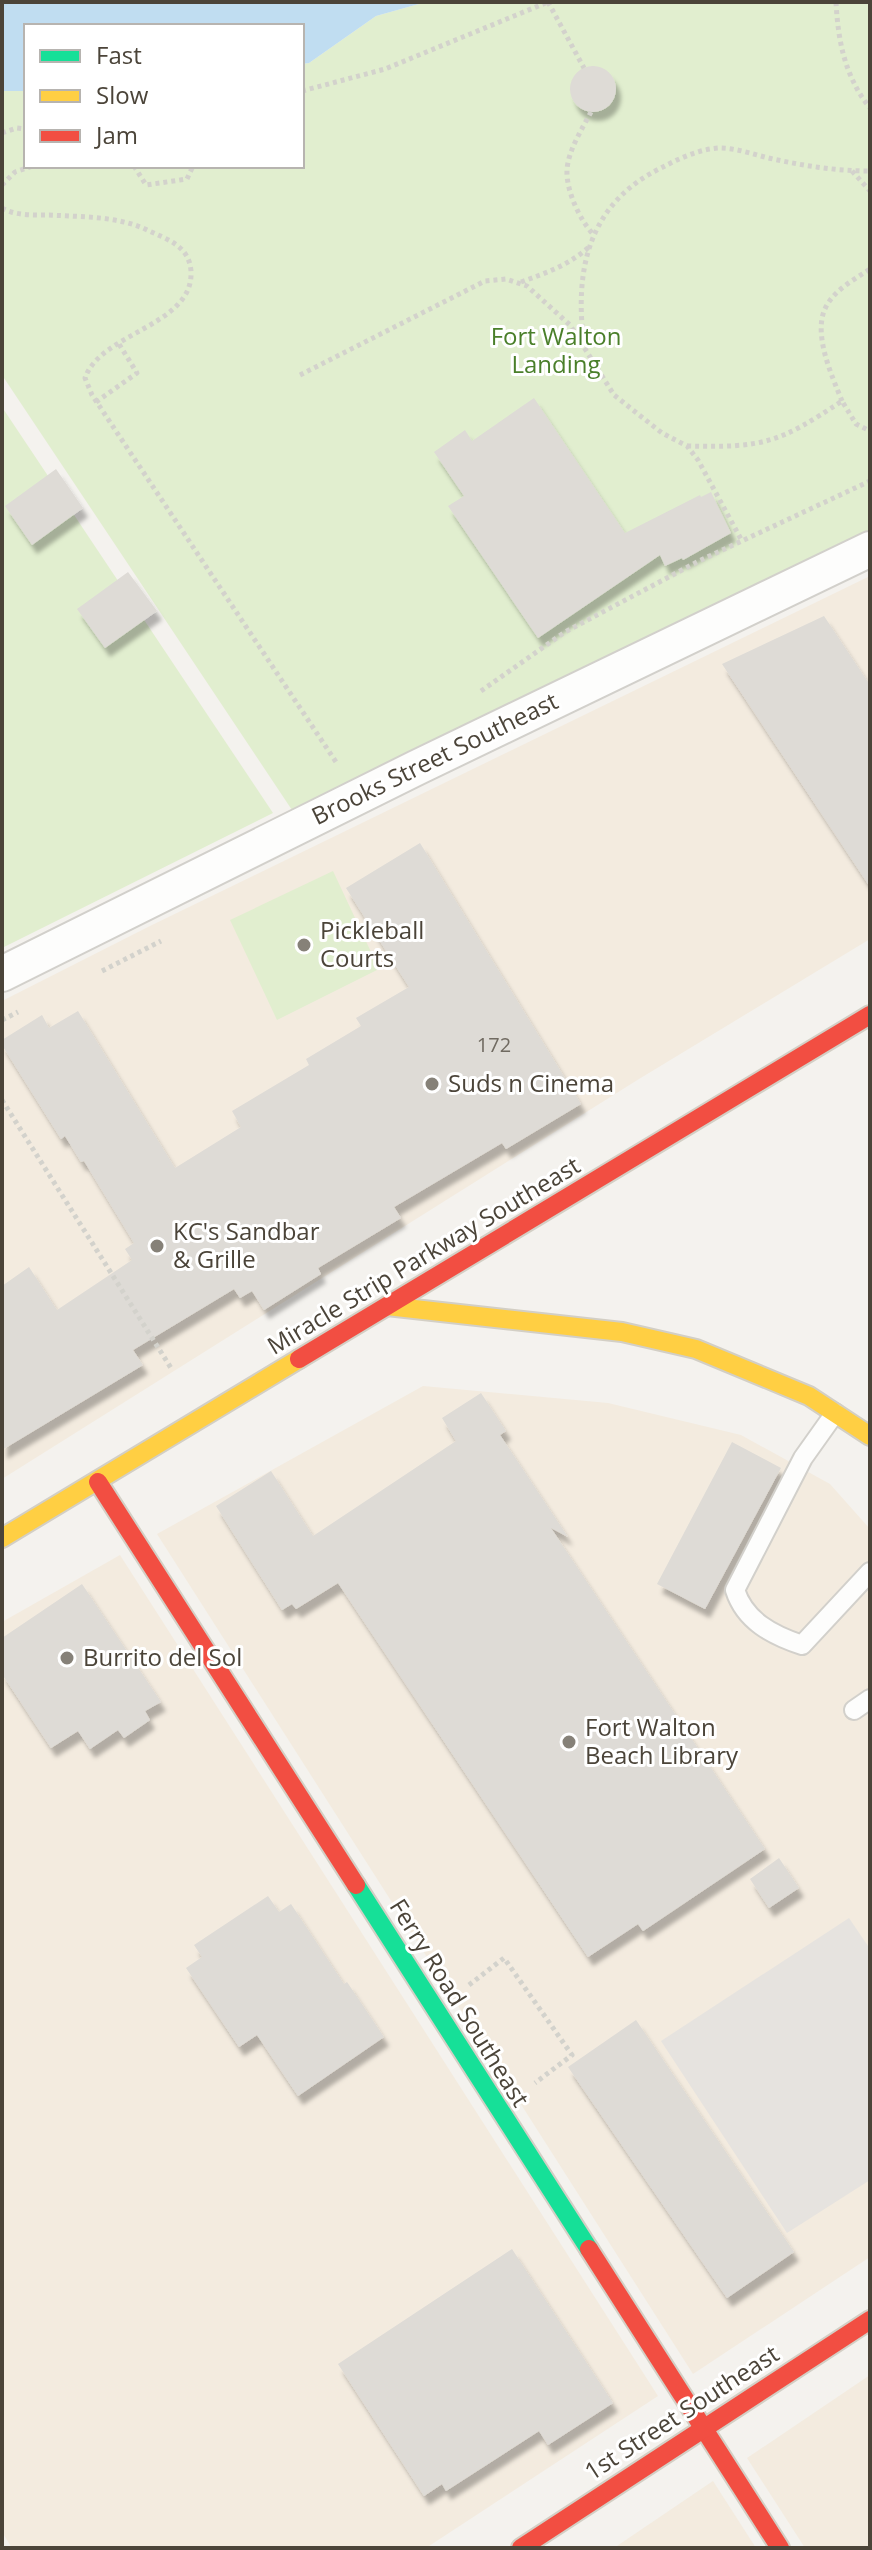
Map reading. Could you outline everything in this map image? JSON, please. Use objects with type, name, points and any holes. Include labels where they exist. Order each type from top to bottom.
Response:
[{"type":"main road","name":"Miracle Strip Parkway Southeast","points":[[2,1538],[870,1015]]},
{"type":"main road","points":[[387,1306],[622,1332],[696,1349],[809,1396],[870,1436]]},
{"type":"main road","name":"Ferry Road Southeast","points":[[98,1482],[780,2548]]},
{"type":"main road","name":"1st Street Southeast","points":[[521,2548],[870,2320]]},
{"type":"street","name":"Brooks Street Southeast","points":[[2,974],[416,768],[870,549]]},
{"type":"lane","points":[[835,1413],[803,1458],[735,1590],[740,1605],[751,1618],[776,1637],[802,1645],[870,1572]]},
{"type":"lane","points":[[854,1710],[870,1699]]},
{"type":"path","points":[[304,90],[385,69],[548,2],[584,68]]},
{"type":"path","points":[[836,2],[842,55],[856,89],[870,108]]},
{"type":"path","points":[[591,112],[570,156],[566,172],[579,213],[593,234]]},
{"type":"path","points":[[2,133],[24,129]]},
{"type":"path","points":[[584,346],[581,300],[584,262],[593,234],[614,203],[648,174],[681,157],[717,148],[852,171],[870,171]]},
{"type":"path","points":[[2,185],[15,172],[27,168]]},
{"type":"path","points":[[135,168],[146,185],[187,179],[192,168]]},
{"type":"path","points":[[852,171],[870,191]]},
{"type":"path","points":[[2,208],[9,212],[102,218],[137,225],[178,244],[186,252],[192,279],[183,302],[89,367],[85,378],[96,402],[335,764],[342,766]]},
{"type":"path","points":[[519,283],[577,259],[590,246]]},
{"type":"path","points":[[870,269],[843,287],[825,306],[822,333],[827,364],[842,401],[856,424],[870,431]]},
{"type":"path","points":[[300,375],[485,281],[506,279],[519,283],[545,300],[570,325],[614,395],[662,433],[687,446],[698,460],[742,541]]},
{"type":"path","points":[[96,402],[137,373],[119,344]]},
{"type":"path","points":[[687,446],[762,444],[787,436],[842,401]]},
{"type":"path","points":[[476,695],[565,632],[742,541],[870,481]]},
{"type":"path","points":[[2,1100],[171,1368]]},
{"type":"path","points":[[459,1973],[468,1986],[504,1958],[572,2055],[534,2081],[542,2094]]},
{"type":"shaded area","points":[[870,576],[870,939],[639,1079],[2,1479],[2,1001]]},
{"type":"shaded area","points":[[423,1386],[608,1403],[741,1435],[830,1484],[870,1529],[870,2257],[693,2374],[157,1534]]},
{"type":"shaded area","points":[[120,1555],[658,2396],[426,2548],[12,2548],[2,2532],[2,1622]]},
{"type":"shaded area","points":[[849,1918],[870,1949],[870,2180],[787,2233],[661,2041]]},
{"type":"shaded area","points":[[870,2375],[870,2548],[805,2548],[747,2458]]},
{"type":"shaded area","points":[[713,2481],[756,2548],[614,2548]]},
{"type":"green space","name":"Fort Walton Landing","points":[[426,2],[870,2],[870,549],[302,825],[2,375],[2,91],[24,91],[24,168],[304,168],[304,64],[376,16]]},
{"type":"green space","points":[[2,407],[273,813],[2,948]]},
{"type":"green space","name":"Pickleball Courts","points":[[333,871],[379,969],[277,1020],[230,920]]},
{"type":"water","points":[[2,2],[426,2],[376,16],[304,64],[304,24],[24,24],[24,91],[2,91]]},
{"type":"building","points":[[593,66],[610,72],[616,89],[610,106],[593,112],[576,106],[570,89],[576,72]]},
{"type":"building","points":[[534,398],[625,533],[711,492],[731,533],[683,560],[665,566],[660,555],[538,638],[448,506],[464,496],[434,452],[465,430],[472,441]]},
{"type":"building","points":[[56,469],[83,508],[32,545],[5,506]]},
{"type":"building","points":[[128,572],[157,611],[105,648],[77,609]]},
{"type":"building","points":[[824,616],[870,685],[870,887],[722,664]]},
{"type":"building","points":[[420,843],[581,1104],[506,1149],[502,1143],[394,1207],[401,1218],[318,1268],[321,1274],[264,1310],[252,1291],[240,1298],[234,1289],[133,1350],[143,1365],[2,1450],[2,1286],[29,1267],[57,1310],[132,1260],[125,1249],[134,1243],[84,1161],[81,1162],[65,1136],[61,1139],[2,1045],[2,1040],[42,1015],[49,1028],[78,1011],[175,1168],[241,1127],[232,1111],[309,1065],[306,1059],[361,1026],[356,1018],[409,987],[346,888]]},
{"type":"building","name":"Fort Walton Beach Library","points":[[481,1393],[506,1431],[500,1435],[568,1537],[551,1528],[765,1849],[643,1931],[638,1924],[588,1957],[338,1583],[296,1609],[292,1604],[282,1610],[216,1506],[271,1471],[313,1536],[456,1441],[442,1418]]},
{"type":"building","points":[[732,1442],[781,1468],[705,1609],[657,1584]]},
{"type":"building","name":"Burrito del Sol","points":[[82,1584],[161,1702],[145,1711],[150,1720],[124,1738],[118,1730],[90,1749],[78,1731],[51,1748],[2,1674],[2,1638]]},
{"type":"building","points":[[779,1858],[799,1888],[769,1908],[750,1879]]},
{"type":"building","points":[[268,1896],[279,1912],[291,1904],[344,1984],[347,1982],[384,2037],[298,2096],[257,2035],[239,2047],[186,1968],[202,1957],[194,1945]]},
{"type":"building","points":[[636,2020],[794,2252],[727,2298],[568,2067]]},
{"type":"building","points":[[512,2249],[613,2403],[548,2445],[539,2431],[446,2491],[442,2484],[424,2496],[338,2364]]},
{"type":"traffic: fast","points":[[356,1885],[589,2249]]},
{"type":"traffic: slow","points":[[387,1306],[622,1332],[696,1349],[809,1396],[870,1436]]},
{"type":"traffic: slow","points":[[2,1538],[299,1359]]},
{"type":"traffic: jam","points":[[299,1359],[870,1015]]},
{"type":"traffic: jam","points":[[98,1482],[356,1885]]},
{"type":"traffic: jam","points":[[589,2249],[780,2548]]},
{"type":"traffic: jam","points":[[521,2548],[870,2320]]},
{"type":"place","name":"Pickleball Courts","points":[[304,945]]},
{"type":"place","name":"Suds n Cinema","points":[[432,1084]]},
{"type":"place","name":"KC's Sandbar & Grille","points":[[157,1246]]},
{"type":"place","name":"Burrito del Sol","points":[[67,1658]]},
{"type":"place","name":"Fort Walton Beach Library","points":[[569,1742]]}]
